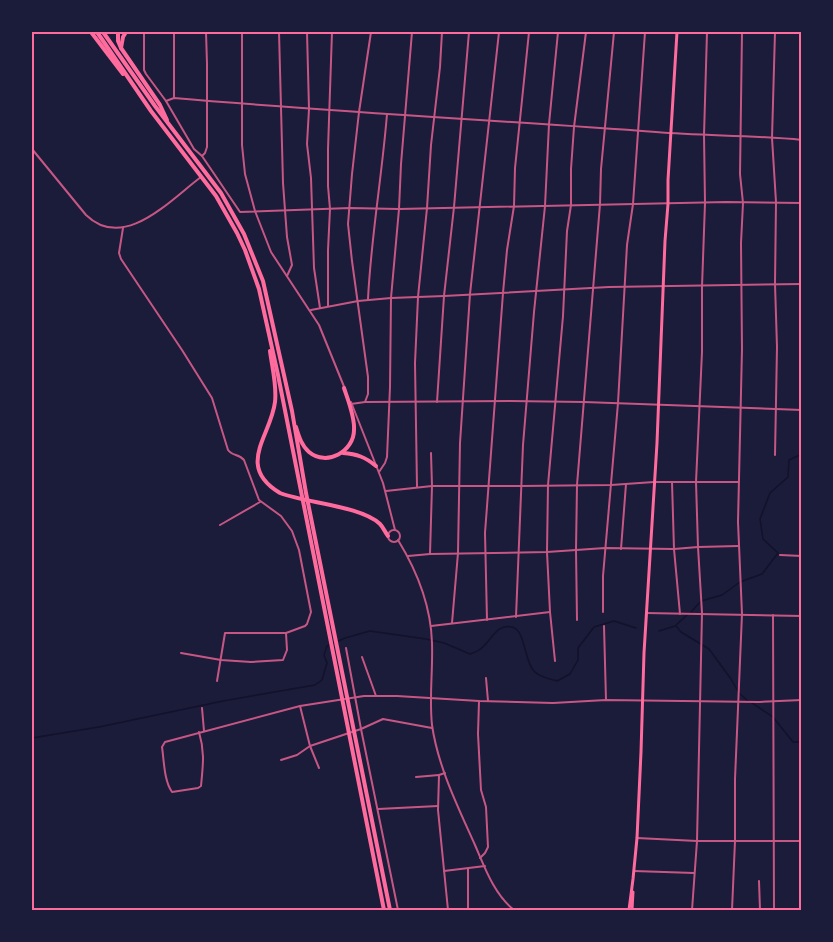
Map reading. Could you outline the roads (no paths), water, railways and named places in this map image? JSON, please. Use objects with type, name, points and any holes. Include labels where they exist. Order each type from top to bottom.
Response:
[{"type":"highway","points":[[91,32],[129,79]]},
{"type":"highway","points":[[97,32],[151,111],[224,208],[245,249],[259,289],[384,910]]},
{"type":"highway","points":[[103,32],[221,193],[256,260],[271,312],[292,411],[306,493],[390,910]]},
{"type":"highway","points":[[118,32],[121,48],[160,105],[168,123]]},
{"type":"highway","points":[[121,48],[126,32]]},
{"type":"highway","points":[[269,338],[275,400],[257,457],[262,476],[280,493],[363,514],[379,523],[388,536]]},
{"type":"highway","points":[[342,453],[349,446],[354,430],[344,388]]},
{"type":"highway","points":[[292,411],[301,441],[308,452],[324,458],[342,453],[357,454],[376,466]]},
{"type":"main road","points":[[630,910],[636,838],[677,32]]},
{"type":"street","points":[[144,32],[144,70],[146,74],[166,101],[194,148],[242,213],[350,208],[801,203]]},
{"type":"street","points":[[174,32],[174,98]]},
{"type":"street","points":[[202,156],[207,147],[206,32]]},
{"type":"street","points":[[242,32],[242,145],[245,174],[255,211],[271,252],[324,335],[379,472],[395,530],[400,535],[399,540],[424,596],[431,626],[430,698],[432,728],[439,756],[480,858],[499,895],[514,910]]},
{"type":"street","points":[[279,32],[282,167],[292,265],[287,277]]},
{"type":"street","points":[[306,32],[309,109],[307,144],[311,178],[314,268],[321,308]]},
{"type":"street","points":[[328,306],[329,110],[332,32]]},
{"type":"street","points":[[365,402],[369,384],[348,224],[359,112],[371,32]]},
{"type":"street","points":[[379,472],[387,458],[391,297],[412,32]]},
{"type":"street","points":[[417,487],[415,363],[418,297],[442,32]]},
{"type":"street","points":[[437,402],[444,296],[470,32]]},
{"type":"street","points":[[453,623],[470,294],[499,32]]},
{"type":"street","points":[[488,620],[485,533],[503,293],[514,206],[515,168],[529,32]]},
{"type":"street","points":[[516,617],[520,486],[526,401],[545,206],[549,124],[558,32]]},
{"type":"street","points":[[555,661],[547,552],[548,485],[565,289],[574,127],[586,32]]},
{"type":"street","points":[[577,620],[577,485],[601,169],[614,32]]},
{"type":"street","points":[[603,612],[605,548],[645,32]]},
{"type":"street","points":[[692,910],[697,841],[702,613],[696,482],[702,352],[706,32]]},
{"type":"street","points":[[732,910],[742,614],[738,482],[742,408],[743,202],[740,137],[742,32]]},
{"type":"street","points":[[775,32],[772,138],[776,202],[776,455]]},
{"type":"street","points":[[166,101],[174,98],[405,116],[434,116],[488,122],[801,140]]},
{"type":"street","points":[[368,300],[387,114]]},
{"type":"street","points":[[32,149],[92,221],[110,228],[132,226],[201,177]]},
{"type":"street","points":[[123,228],[119,253],[121,259],[212,398],[228,450],[232,454],[241,456],[244,460],[260,502],[281,516],[288,525],[299,548],[304,571],[311,608],[304,626],[286,633],[225,633],[217,681]]},
{"type":"street","points":[[310,311],[328,306],[391,297],[625,287],[801,284]]},
{"type":"street","points":[[351,404],[526,401],[801,410]]},
{"type":"street","points":[[430,554],[431,453]]},
{"type":"street","points":[[672,482],[674,549],[680,614]]},
{"type":"street","points":[[386,491],[459,485],[738,482]]},
{"type":"street","points":[[621,549],[626,484]]},
{"type":"street","points":[[220,525],[260,502]]},
{"type":"street","points":[[395,530],[390,531],[388,536],[391,542],[399,540]]},
{"type":"street","points":[[408,556],[605,548],[674,549],[739,546]]},
{"type":"street","points":[[780,555],[801,556]]},
{"type":"street","points":[[431,626],[550,612]]},
{"type":"street","points":[[646,613],[801,616]]},
{"type":"street","points":[[773,615],[774,910]]},
{"type":"street","points":[[604,627],[606,700]]},
{"type":"street","points":[[181,653],[221,660],[251,662],[283,660],[287,650],[286,633]]},
{"type":"street","points":[[346,648],[398,910]]},
{"type":"street","points":[[362,657],[376,696]]},
{"type":"street","points":[[486,678],[488,701]]},
{"type":"street","points":[[199,732],[204,758],[201,786],[172,792],[169,789],[166,773],[163,744],[199,732],[300,706],[355,697],[553,703],[606,700],[738,702],[801,700]]},
{"type":"street","points":[[479,701],[481,790],[486,807],[488,846],[486,853],[480,858]]},
{"type":"street","points":[[300,706],[310,746],[319,768]]},
{"type":"street","points":[[202,708],[204,731]]},
{"type":"street","points":[[281,760],[297,755],[310,746],[383,719],[432,728]]},
{"type":"street","points":[[416,777],[445,773]]},
{"type":"street","points":[[439,775],[438,806],[448,910]]},
{"type":"street","points":[[377,809],[438,806]]},
{"type":"street","points":[[636,838],[801,842]]},
{"type":"street","points":[[444,872],[485,866]]},
{"type":"street","points":[[468,869],[468,910]]},
{"type":"street","points":[[634,871],[694,873]]},
{"type":"street","points":[[759,881],[760,910]]},
{"type":"waterway","points":[[691,612],[701,601],[722,595],[740,582],[762,574],[778,553],[763,539],[760,519],[770,493],[788,477],[789,460],[802,454]]},
{"type":"waterway","points":[[659,631],[675,626],[687,615]]},
{"type":"waterway","points":[[32,738],[315,685],[322,680],[327,663],[324,655],[327,646],[370,631],[444,643],[470,654],[483,647],[501,628],[512,627],[517,629],[523,640],[531,668],[542,677],[557,681],[570,674],[578,660],[578,648],[594,627],[614,621],[636,628]]},
{"type":"waterway","points":[[676,626],[681,632],[709,649],[739,693],[748,701]]},
{"type":"waterway","points":[[752,703],[773,717],[793,742],[802,742]]}]
